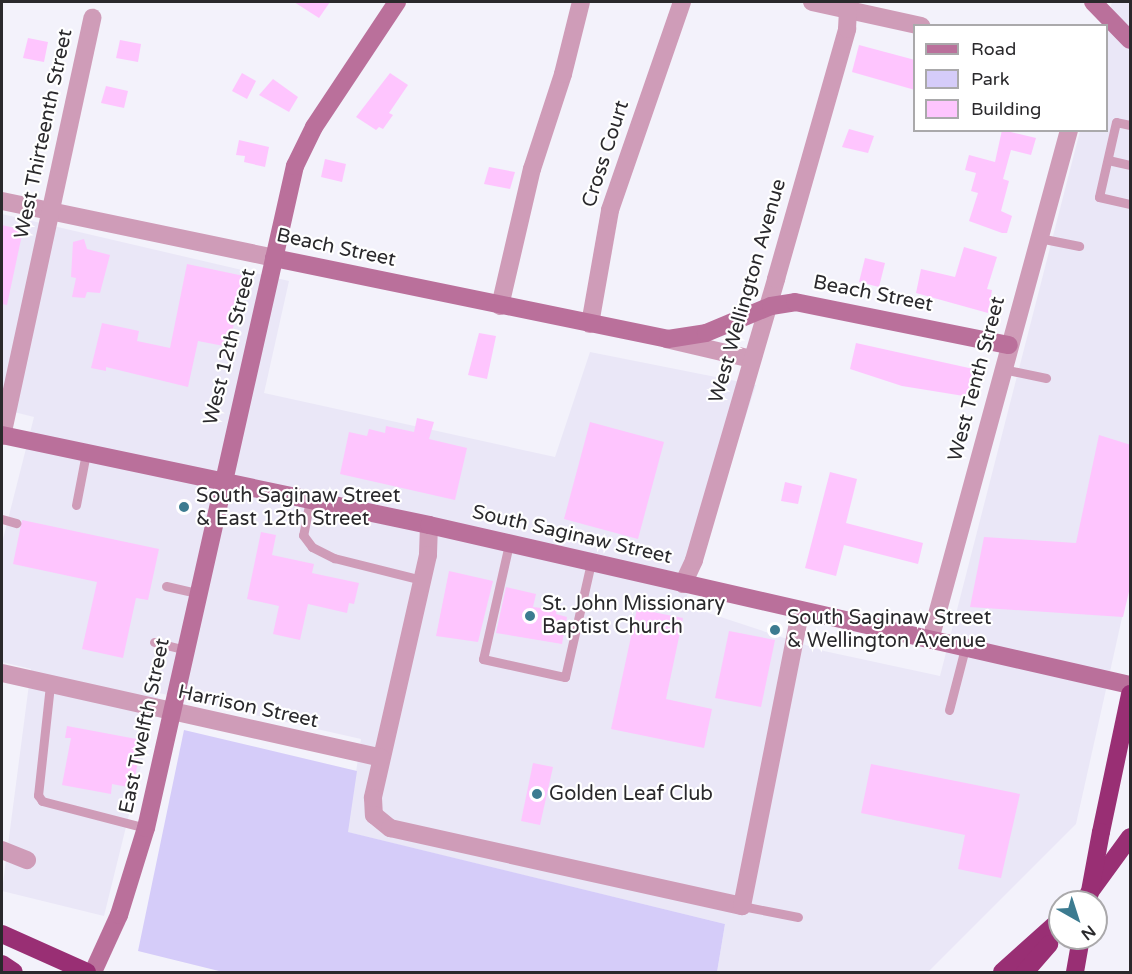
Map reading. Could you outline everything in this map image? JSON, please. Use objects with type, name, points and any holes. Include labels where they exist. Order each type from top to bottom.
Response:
[{"type":"highway","points":[[1090,890],[1131,694]]},
{"type":"highway","points":[[1092,890],[1131,837]]},
{"type":"highway","points":[[1089,890],[1101,877]]},
{"type":"highway","points":[[1002,972],[1048,931]]},
{"type":"highway","points":[[2,934],[93,968]]},
{"type":"highway","points":[[1025,972],[1048,945]]},
{"type":"highway","points":[[1075,972],[1080,950]]},
{"type":"highway","points":[[2,964],[14,972]]},
{"type":"street","name":"West 12th Street","points":[[222,482],[301,150],[397,2]]},
{"type":"street","points":[[500,306],[533,162],[563,74],[581,2]]},
{"type":"street","name":"Cross Court","points":[[590,324],[610,210],[682,2]]},
{"type":"street","points":[[812,2],[913,24]]},
{"type":"street","points":[[1093,2],[1131,40]]},
{"type":"street","name":"West Wellington Avenue","points":[[683,584],[694,561],[767,308],[847,28],[848,9]]},
{"type":"street","name":"West Thirteenth Street","points":[[2,435],[92,18]]},
{"type":"street","name":"West Tenth Street","points":[[930,640],[1068,132]]},
{"type":"street","name":"Beach Street","points":[[2,201],[752,358]]},
{"type":"street","name":"Beach Street","points":[[662,338],[706,333],[767,308],[805,303],[1009,345]]},
{"type":"street","name":"South Saginaw Street","points":[[2,435],[429,525],[800,612],[1131,686]]},
{"type":"street","name":"East Twelfth Street","points":[[93,968],[119,915],[146,828],[222,482]]},
{"type":"street","points":[[429,525],[422,580],[381,758],[374,815],[390,828],[742,906],[800,612]]},
{"type":"street","name":"Harrison Street","points":[[2,673],[172,714],[381,758]]},
{"type":"street","points":[[2,850],[27,860]]},
{"type":"lane","points":[[1131,125],[1116,122],[1099,197],[1131,204]]},
{"type":"lane","points":[[1108,160],[1131,165]]},
{"type":"lane","points":[[1039,238],[1079,246]]},
{"type":"lane","points":[[1003,369],[1046,378]]},
{"type":"lane","points":[[76,505],[86,453]]},
{"type":"lane","points":[[310,500],[303,535],[312,547],[334,558],[422,580]]},
{"type":"lane","points":[[2,519],[16,523]]},
{"type":"lane","points":[[509,544],[483,659],[565,676],[591,563]]},
{"type":"lane","points":[[166,586],[198,593]]},
{"type":"lane","points":[[154,642],[185,650]]},
{"type":"lane","points":[[950,710],[965,648]]},
{"type":"lane","points":[[50,686],[38,795],[42,801],[146,828]]},
{"type":"lane","points":[[742,906],[798,918]]},
{"type":"shaded area","points":[[1112,2],[1130,2],[1130,582],[1076,824],[928,972],[717,972],[725,924],[347,832],[361,739],[159,693],[104,916],[2,891],[31,669],[2,662],[2,543],[34,417],[2,409],[2,214],[289,281],[264,393],[555,457],[590,352],[756,385],[684,605],[824,651],[940,676],[1080,132],[1108,132],[1106,24]]},
{"type":"green space","points":[[184,730],[357,771],[348,832],[725,924],[717,972],[223,972],[138,951]]},
{"type":"building","points":[[294,2],[330,2],[319,18]]},
{"type":"building","points":[[28,38],[48,42],[44,62],[23,58]]},
{"type":"building","points":[[120,40],[141,44],[138,62],[116,58]]},
{"type":"building","points":[[859,45],[913,59],[913,89],[852,72]]},
{"type":"building","points":[[242,73],[256,81],[247,99],[232,91]]},
{"type":"building","points":[[390,73],[408,85],[389,113],[393,115],[383,129],[379,127],[376,130],[356,117]]},
{"type":"building","points":[[273,79],[298,97],[289,112],[259,95]]},
{"type":"building","points":[[106,86],[128,91],[124,108],[101,103]]},
{"type":"building","points":[[849,129],[874,136],[868,153],[842,147]]},
{"type":"building","points":[[1002,132],[1036,138],[1031,155],[1011,150],[1003,179],[1009,181],[1001,211],[1012,216],[1007,233],[969,221],[978,193],[971,191],[976,173],[965,170],[969,155],[995,162]]},
{"type":"building","points":[[239,140],[269,147],[265,167],[244,162],[245,156],[236,155]]},
{"type":"building","points":[[325,159],[346,164],[342,182],[321,177]]},
{"type":"building","points":[[489,167],[515,172],[510,189],[484,184]]},
{"type":"building","points":[[2,225],[23,230],[7,305],[2,304]]},
{"type":"building","points":[[84,239],[87,249],[110,255],[100,293],[87,292],[85,298],[72,297],[76,278],[71,277],[73,242]]},
{"type":"building","points":[[964,247],[997,257],[987,289],[992,290],[988,313],[916,293],[921,269],[955,277]]},
{"type":"building","points":[[865,258],[885,263],[879,287],[859,282]]},
{"type":"building","points":[[187,264],[244,276],[229,347],[198,341],[188,387],[106,367],[106,371],[91,368],[102,323],[139,331],[137,341],[170,348]]},
{"type":"building","points":[[479,333],[496,336],[487,379],[468,375]]},
{"type":"building","points":[[856,343],[978,370],[970,397],[902,386],[850,369]]},
{"type":"building","points":[[417,418],[434,422],[429,439],[467,448],[455,500],[340,474],[349,432],[367,436],[369,429],[385,433],[386,426],[414,432]]},
{"type":"building","points":[[590,422],[664,442],[638,539],[564,519]]},
{"type":"building","points":[[1099,435],[1131,445],[1131,583],[1123,617],[970,607],[984,537],[1076,543]]},
{"type":"building","points":[[830,472],[857,479],[846,523],[923,543],[918,564],[844,545],[836,576],[805,568]]},
{"type":"building","points":[[785,482],[802,486],[798,504],[781,501]]},
{"type":"building","points":[[22,520],[159,549],[148,600],[136,598],[123,658],[82,649],[97,582],[13,564]]},
{"type":"building","points":[[261,532],[276,535],[272,555],[314,564],[312,573],[359,583],[354,604],[349,603],[347,613],[308,604],[300,640],[273,634],[279,606],[247,599]]},
{"type":"building","points":[[449,571],[493,581],[478,642],[436,636]]},
{"type":"building","name":"St. John Missionary Baptist Church","points":[[506,587],[536,594],[533,607],[557,610],[556,614],[567,617],[562,644],[496,633]]},
{"type":"building","points":[[637,609],[683,618],[666,699],[712,709],[704,748],[611,729]]},
{"type":"building","points":[[729,631],[775,640],[761,707],[715,698]]},
{"type":"building","points":[[67,726],[142,740],[133,788],[112,784],[111,794],[62,785],[71,738],[65,738]]},
{"type":"building","name":"Golden Leaf Club","points":[[533,763],[553,767],[540,825],[521,821]]},
{"type":"building","points":[[871,764],[1020,794],[1001,878],[958,869],[965,835],[861,813]]},
{"type":"place","name":"South Saginaw Street & East 12th Street","points":[[184,507]]},
{"type":"place","name":"St. John Missionary Baptist Church","points":[[530,616]]},
{"type":"place","name":"South Saginaw Street & Wellington Avenue","points":[[775,630]]},
{"type":"place","name":"Golden Leaf Club","points":[[537,794]]}]
